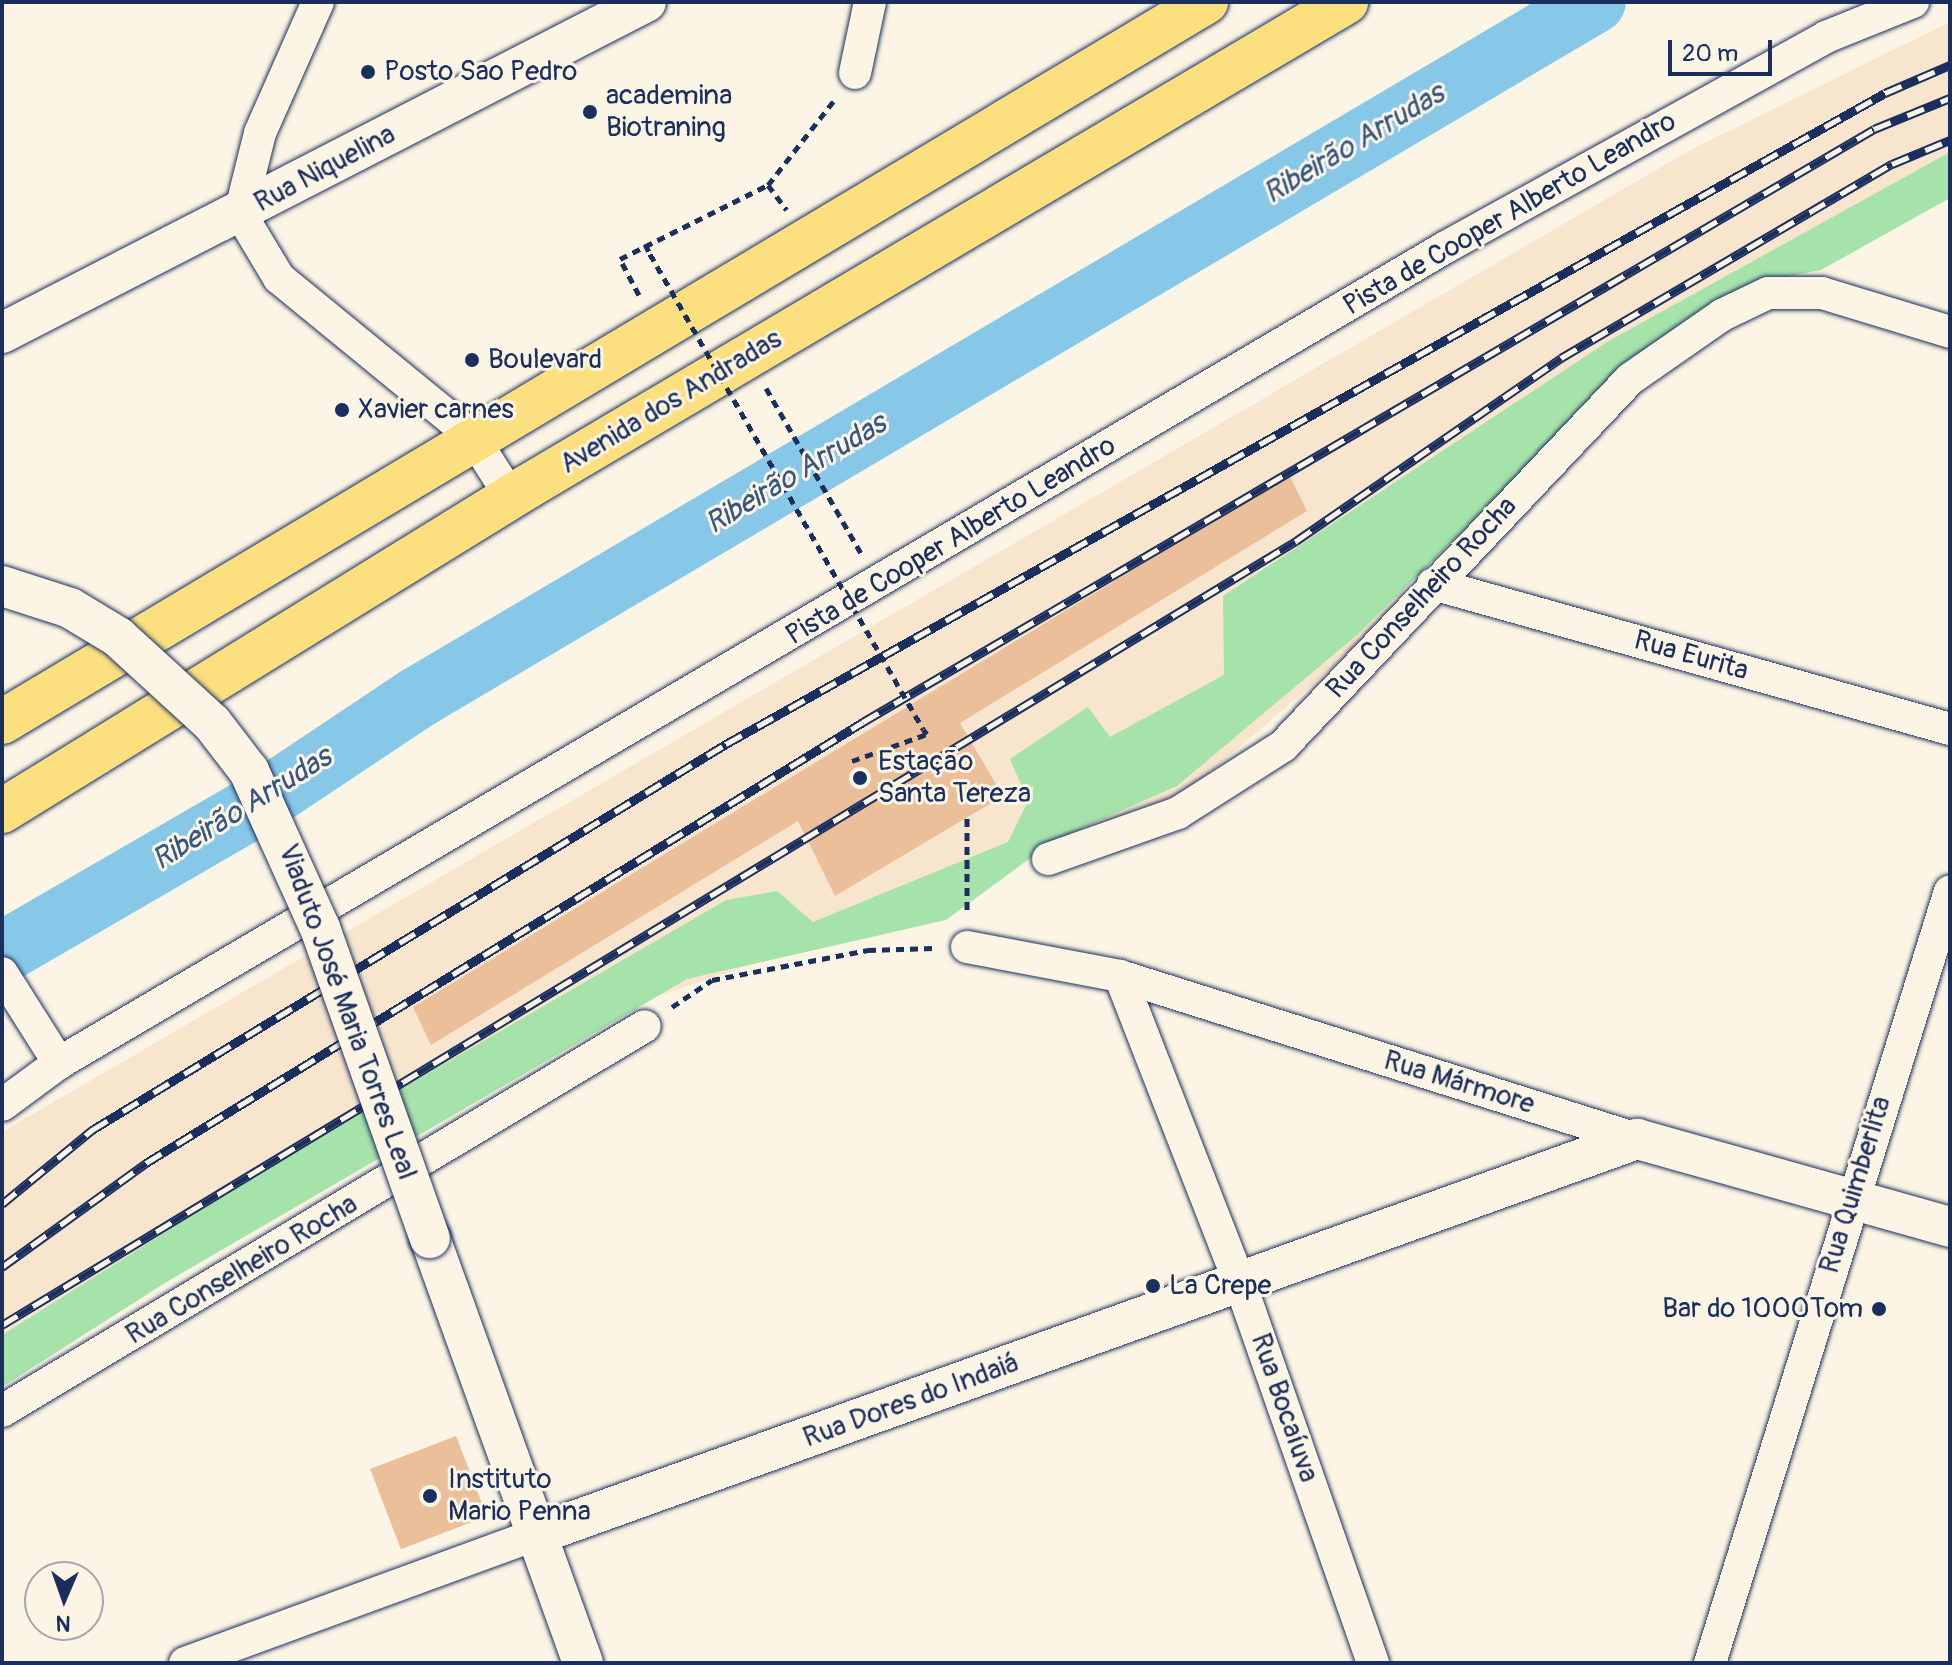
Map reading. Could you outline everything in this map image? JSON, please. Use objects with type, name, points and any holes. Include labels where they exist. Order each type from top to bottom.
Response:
[{"type":"main road","name":"Avenida dos Andradas","points":[[2,811],[511,497],[1346,2]]},
{"type":"main road","points":[[2,722],[472,436],[1192,7]]},
{"type":"street","points":[[318,2],[255,147],[240,213],[279,278],[472,436],[511,497]]},
{"type":"street","name":"Rua Niquelina","points":[[2,333],[646,2]]},
{"type":"street","points":[[855,73],[870,2]]},
{"type":"street","name":"Pista de Cooper Alberto Leandro","points":[[2,1105],[59,1063],[880,585],[1446,247],[1826,37],[1913,2]]},
{"type":"street","name":"Rua Conselheiro Rocha","points":[[1048,859],[1178,813],[1283,746],[1630,379],[1768,293],[1822,293],[1950,332]]},
{"type":"street","name":"Rua Eurita","points":[[1433,584],[1950,729]]},
{"type":"street","name":"Viaduto José Maria Torres Leal","points":[[2,586],[70,608],[118,637],[212,723],[249,771],[320,928],[583,1663]]},
{"type":"street","name":"Rua Quimberlita","points":[[1710,1663],[1851,1197],[1950,891]]},
{"type":"street","name":"Rua Mármore","points":[[967,947],[1120,976],[1637,1139],[1950,1227]]},
{"type":"street","points":[[2,973],[59,1063]]},
{"type":"street","name":"Rua Bocaíuva","points":[[1120,976],[1240,1283],[1373,1663]]},
{"type":"street","name":"Rua Conselheiro Rocha","points":[[2,1411],[645,1026]]},
{"type":"street","name":"Rua Dores do Indaiá","points":[[185,1663],[1637,1139]]},
{"type":"path","points":[[656,326],[620,259],[768,185],[855,73]]},
{"type":"path","points":[[768,185],[808,235]]},
{"type":"path","points":[[645,244],[927,734],[852,761]]},
{"type":"path","points":[[748,356],[880,585]]},
{"type":"path","points":[[645,1026],[712,980],[868,950],[967,947],[967,818]]},
{"type":"shaded area","points":[[1950,22],[1950,189],[1747,276],[1476,507],[1356,647],[1179,799],[807,946],[660,995],[475,1095],[2,1378],[2,1132],[1694,148]]},
{"type":"green space","points":[[1950,152],[1950,198],[1821,270],[1754,283],[1611,385],[1357,635],[1177,786],[1055,840],[946,920],[687,979],[165,1283],[2,1387],[2,1335],[296,1150],[726,900],[777,891],[813,922],[1008,842],[1028,801],[1010,759],[1088,707],[1110,737],[1224,675],[1223,596],[1607,342]]},
{"type":"building","points":[[1289,475],[1307,511],[960,723],[1003,796],[835,896],[798,821],[431,1045],[413,1007]]},
{"type":"building","name":"Instituto Mario Penna","points":[[456,1436],[487,1516],[401,1549],[370,1469]]},
{"type":"waterway","name":"Ribeirão Arrudas","points":[[2,953],[252,808],[417,698],[1595,2]]},
{"type":"railway","points":[[2,1204],[92,1130],[726,744],[1885,93],[1950,65]]},
{"type":"railway","points":[[2,1267],[146,1163],[863,722],[1874,129],[1950,98]]},
{"type":"railway","points":[[2,1325],[1296,541],[1561,358],[1892,164],[1950,140]]},
{"type":"place","name":"Posto Sao Pedro","points":[[368,72]]},
{"type":"place","name":"academina Biotraning","points":[[590,112]]},
{"type":"place","name":"Boulevard","points":[[472,360]]},
{"type":"place","name":"Xavier carnes","points":[[342,410]]},
{"type":"place","name":"Estação Santa Tereza","points":[[860,778]]},
{"type":"place","name":"La Crepe","points":[[1153,1286]]},
{"type":"place","name":"Bar do 1000Tom","points":[[1879,1309]]},
{"type":"place","name":"Instituto Mario Penna","points":[[430,1496]]}]
